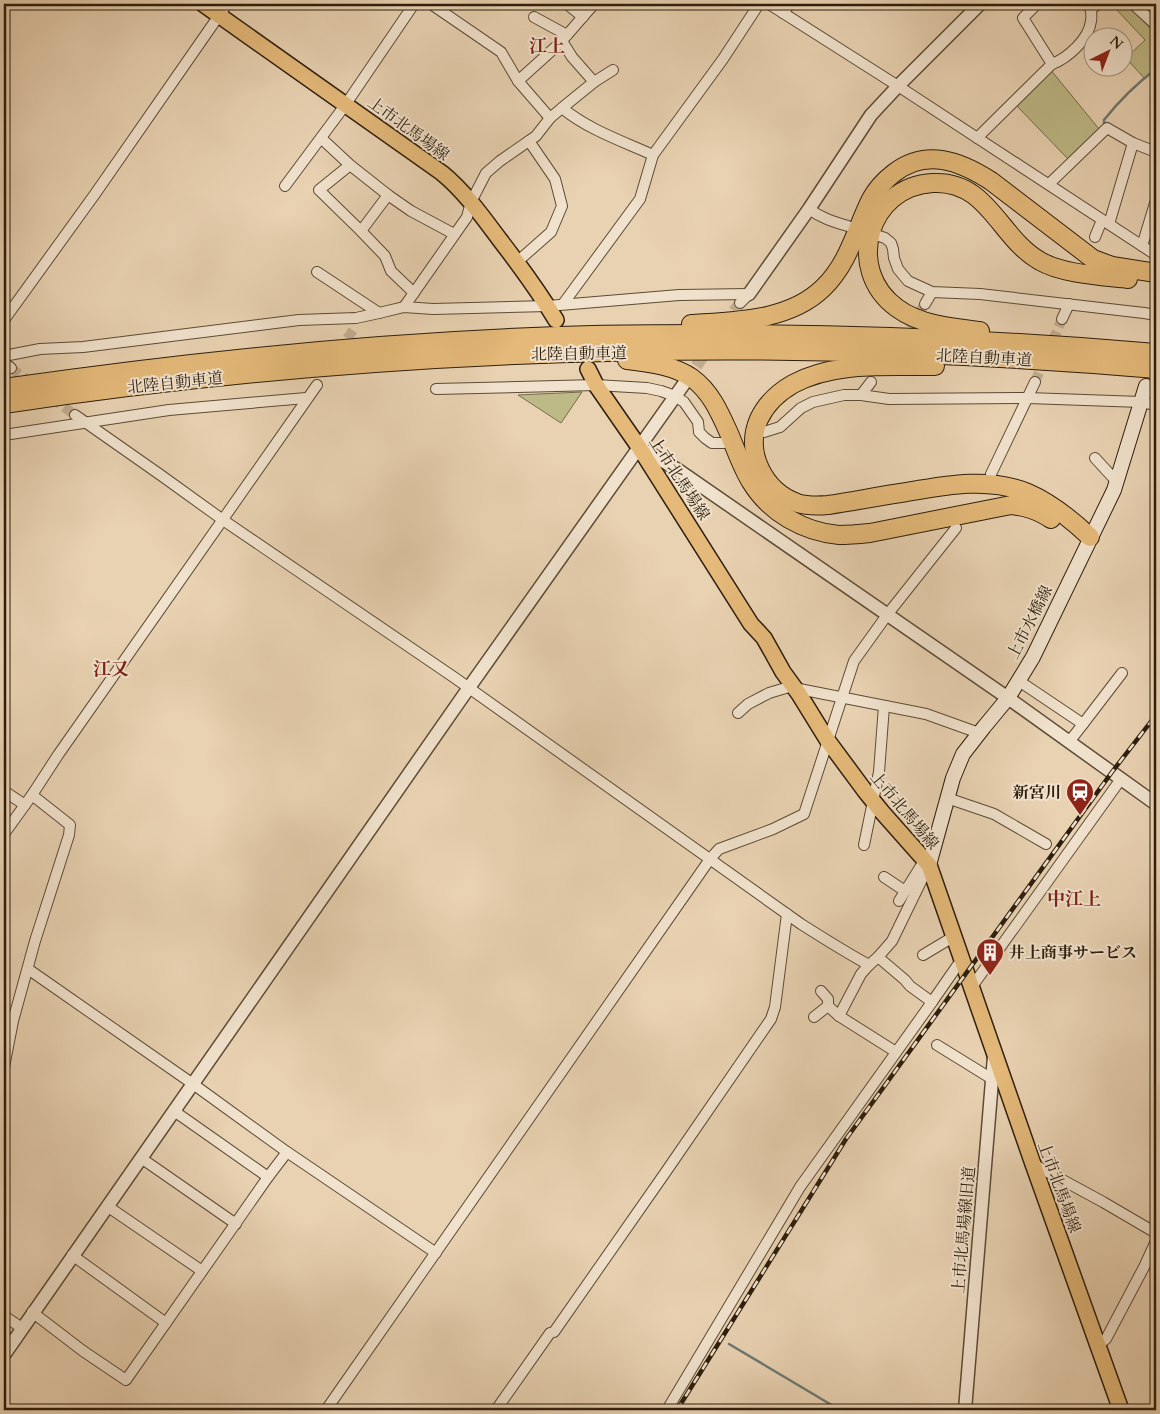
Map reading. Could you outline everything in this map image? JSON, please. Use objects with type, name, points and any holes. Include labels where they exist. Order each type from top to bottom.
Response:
[{"type":"highway","points":[[514,338],[749,319],[775,314],[795,307],[823,288],[842,264],[872,197],[879,186],[908,164],[930,159],[953,162],[992,181],[1094,259],[1112,266],[1156,273]]},
{"type":"highway","points":[[1156,281],[1150,282],[1077,272],[1061,269],[1040,261],[1016,242],[981,200],[970,192],[946,184],[922,184],[909,188],[899,194],[881,211],[869,237],[868,260],[874,282],[892,304],[909,315],[947,326],[976,330],[1156,349]]},
{"type":"highway","name":"北陸自動車道","points":[[4,388],[167,366],[263,356],[514,338],[594,335],[753,334],[942,339],[1156,353]]},
{"type":"highway","name":"北陸自動車道","points":[[4,404],[174,381],[357,364],[510,354],[750,350],[939,355],[1156,370]]},
{"type":"highway","points":[[431,359],[612,359],[658,364],[682,373],[692,378],[706,391],[717,407],[751,482],[768,504],[786,518],[825,533],[847,535],[870,533],[1011,505],[1038,510],[1066,527],[1090,537]]},
{"type":"highway","points":[[1090,537],[1072,520],[1028,493],[984,483],[960,484],[828,505],[813,506],[798,503],[786,497],[768,483],[761,472],[754,445],[759,418],[774,399],[783,390],[820,373],[861,367],[1103,365]]},
{"type":"main road","name":"上市北馬場線","points":[[203,4],[224,10],[346,104],[454,183],[517,262],[556,320]]},
{"type":"main road","name":"上市北馬場線","points":[[588,370],[596,385],[640,447],[751,624],[764,638],[783,672],[828,740],[873,801],[929,865],[1121,1410]]},
{"type":"main road","name":"上市水橋線","points":[[929,865],[952,778],[963,754],[1008,698],[1032,657],[1114,490],[1146,386]]},
{"type":"street","points":[[286,186],[346,104],[414,4]]},
{"type":"street","points":[[431,4],[501,52],[518,81],[550,118]]},
{"type":"street","points":[[518,81],[564,38],[594,4]]},
{"type":"street","points":[[563,304],[640,199],[653,155],[723,59],[759,4]]},
{"type":"street","points":[[769,4],[1156,255]]},
{"type":"street","points":[[783,13],[790,4]]},
{"type":"street","points":[[4,356],[40,349],[83,347],[299,320],[356,322],[404,306],[433,309],[548,306],[679,295],[745,298],[809,209],[871,116],[898,86],[980,4]]},
{"type":"street","points":[[1037,4],[1023,18],[1052,64]]},
{"type":"street","points":[[1133,4],[1156,25]]},
{"type":"street","points":[[570,5],[583,17]]},
{"type":"street","points":[[978,138],[1052,64],[1059,61],[1075,48],[1087,35],[1091,21],[1091,6]]},
{"type":"street","points":[[4,320],[224,10]]},
{"type":"street","points":[[534,17],[564,38],[572,57],[594,82]]},
{"type":"street","points":[[404,306],[468,216],[471,202],[486,173],[536,136],[550,118],[594,82],[614,70]]},
{"type":"street","points":[[562,108],[573,117],[617,140],[653,155]]},
{"type":"street","points":[[1049,184],[1107,128],[1129,141],[1156,152]]},
{"type":"street","points":[[321,138],[350,166],[388,195],[411,211],[454,234]]},
{"type":"street","points":[[517,262],[551,232],[562,206],[555,179],[529,141]]},
{"type":"street","points":[[1095,237],[1106,222],[1129,141]]},
{"type":"street","points":[[350,166],[319,190],[385,256],[391,271],[414,293]]},
{"type":"street","points":[[361,231],[388,195]]},
{"type":"street","points":[[1142,246],[1156,200]]},
{"type":"street","points":[[809,209],[829,221],[848,226]]},
{"type":"street","points":[[879,236],[891,243],[898,269],[908,281],[932,292],[980,294],[1156,315]]},
{"type":"street","points":[[318,272],[379,313]]},
{"type":"street","points":[[924,304],[932,292]]},
{"type":"street","points":[[1062,319],[1069,304]]},
{"type":"street","points":[[4,1355],[32,1312],[194,1084],[468,689],[686,381]]},
{"type":"street","points":[[861,395],[871,382]]},
{"type":"street","points":[[991,474],[1035,382]]},
{"type":"street","points":[[4,834],[306,398],[317,385]]},
{"type":"street","points":[[436,389],[596,385],[661,390],[684,402],[698,422],[699,432],[705,438],[712,443],[724,443]]},
{"type":"street","points":[[764,432],[780,427],[792,414],[813,402],[844,395],[889,398],[1028,398],[1141,402],[1156,405]]},
{"type":"street","points":[[4,435],[178,410],[306,398]]},
{"type":"street","points":[[75,415],[223,520],[455,678],[787,914],[830,943],[869,965]]},
{"type":"street","points":[[640,447],[678,470],[1008,698],[1156,804]]},
{"type":"street","points":[[1095,458],[1117,482]]},
{"type":"street","points":[[326,1410],[710,859],[719,849],[773,829],[804,814],[854,661],[887,615],[956,528]]},
{"type":"street","points":[[1069,742],[1122,672]]},
{"type":"street","points":[[1018,682],[1083,724]]},
{"type":"street","points":[[738,713],[748,704],[769,693],[789,687],[926,714],[979,733]]},
{"type":"street","points":[[864,845],[879,772],[884,706]]},
{"type":"street","points":[[971,988],[1121,778]]},
{"type":"street","points":[[4,791],[25,805]]},
{"type":"street","points":[[4,1067],[8,1019],[28,969],[35,940],[69,835],[70,824],[32,795]]},
{"type":"street","points":[[947,798],[994,814],[1046,844]]},
{"type":"street","points":[[899,901],[920,866],[929,865]]},
{"type":"street","points":[[839,1016],[861,974],[892,941],[929,865]]},
{"type":"street","points":[[884,877],[905,891]]},
{"type":"street","points":[[496,1410],[550,1333],[554,1332],[771,1019],[775,1007],[787,914]]},
{"type":"street","points":[[924,955],[954,937]]},
{"type":"street","points":[[878,957],[910,986],[932,1002]]},
{"type":"street","points":[[667,1410],[800,1187],[957,966],[962,962]]},
{"type":"street","points":[[28,969],[194,1084],[287,1152],[436,1253]]},
{"type":"street","points":[[821,991],[828,999],[828,1006],[839,1016],[896,1052]]},
{"type":"street","points":[[814,1018],[828,1006]]},
{"type":"street","points":[[937,1045],[992,1078]]},
{"type":"street","name":"上市北馬場線旧道","points":[[965,1410],[995,1052]]},
{"type":"street","points":[[174,1111],[268,1177]]},
{"type":"street","points":[[32,1312],[83,1351],[126,1380],[287,1152]]},
{"type":"street","points":[[141,1158],[236,1224]]},
{"type":"street","points":[[1033,1164],[1156,1233]]},
{"type":"street","points":[[107,1206],[202,1271]]},
{"type":"street","points":[[1098,1345],[1106,1339],[1156,1241]]},
{"type":"street","points":[[72,1255],[166,1323]]},
{"type":"street","points":[[4,1316],[22,1328]]},
{"type":"shaded area","points":[[1121,4],[1126,4],[1156,34],[1156,65],[1145,79],[1132,65],[1132,52],[1145,40],[1116,9]]},
{"type":"shaded area","points":[[1050,69],[1099,129],[1068,159],[1015,104]]},
{"type":"shaded area","points":[[582,392],[561,423],[518,395]]},
{"type":"waterway","points":[[1106,124],[1104,120],[1116,106],[1156,69]]},
{"type":"waterway","points":[[729,1344],[840,1410]]},
{"type":"tunnel","points":[[724,326],[740,303]]},
{"type":"tunnel","points":[[900,340],[925,304]]},
{"type":"tunnel","points":[[1035,382],[1062,319]]},
{"type":"tunnel","points":[[339,351],[355,327]]},
{"type":"tunnel","points":[[686,381],[710,346]]},
{"type":"tunnel","points":[[11,368],[34,385]]},
{"type":"tunnel","points":[[52,398],[75,415]]},
{"type":"railway","points":[[677,1410],[846,1139],[1112,772],[1156,715]]},
{"type":"place","name":"新宮川","points":[[1080,816]]},
{"type":"place","name":"井上商事サービス","points":[[990,976]]},
{"type":"district","name":"江上","points":[[547,46]]},
{"type":"district","name":"江又","points":[[111,669]]},
{"type":"district","name":"中江上","points":[[1074,899]]}]
